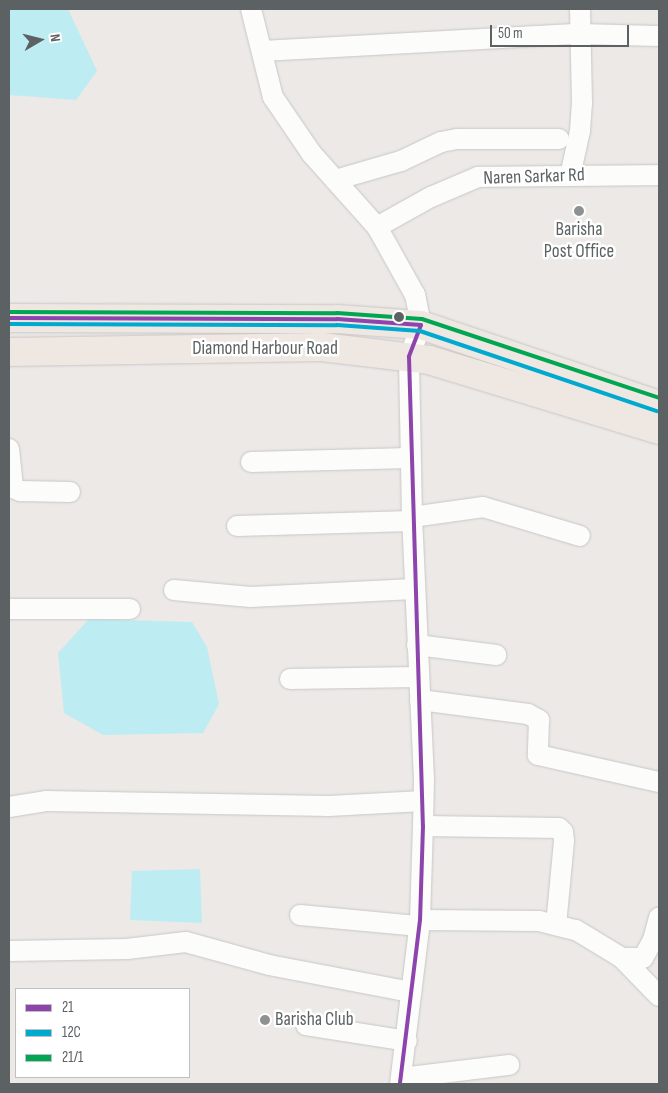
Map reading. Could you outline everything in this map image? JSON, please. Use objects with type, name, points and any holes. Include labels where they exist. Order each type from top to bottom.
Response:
[{"type":"highway","name":"Diamond Harbour Road","points":[[9,318],[337,319],[421,325],[600,398],[659,430]]},
{"type":"highway","name":"Diamond Harbour Road","points":[[9,352],[322,347],[429,360],[600,398],[659,405]]},
{"type":"street","points":[[252,9],[273,97],[311,153],[378,227],[415,295],[421,325],[409,357],[410,458],[423,826],[420,923],[400,1081],[510,1065]]},
{"type":"street","points":[[570,176],[581,113],[580,9]]},
{"type":"street","points":[[262,51],[579,34],[659,36]]},
{"type":"street","points":[[336,180],[401,161],[440,142],[559,139]]},
{"type":"street","name":"Naren Sarkar Rd","points":[[378,227],[431,197],[478,177],[659,175]]},
{"type":"street","points":[[9,449],[13,488],[70,492]]},
{"type":"street","points":[[251,462],[410,458]]},
{"type":"street","points":[[238,526],[412,519],[483,507],[580,536]]},
{"type":"street","points":[[174,590],[251,597],[414,588]]},
{"type":"street","points":[[9,609],[130,609]]},
{"type":"street","points":[[417,645],[496,655]]},
{"type":"street","points":[[290,679],[419,677]]},
{"type":"street","points":[[420,700],[528,714],[539,720],[538,755],[659,782]]},
{"type":"street","points":[[9,807],[46,801],[329,806],[423,801]]},
{"type":"street","points":[[423,826],[559,828],[563,832],[564,841],[556,925]]},
{"type":"street","points":[[300,915],[420,923],[539,920],[576,930],[622,958],[659,996]]},
{"type":"street","points":[[622,958],[643,958],[659,918]]},
{"type":"street","points":[[9,951],[127,949],[186,942],[269,965],[411,992]]},
{"type":"street","points":[[314,1021],[407,1036]]},
{"type":"water","points":[[9,9],[68,9],[97,71],[76,100],[9,95]]},
{"type":"water","points":[[89,619],[192,622],[207,647],[219,704],[203,733],[103,735],[64,713],[58,653]]},
{"type":"water","points":[[200,869],[202,923],[130,920],[132,871]]},
{"type":"transit line","name":"21/1","points":[[9,312],[337,313],[422,319],[659,398]]},
{"type":"transit line","name":"21","points":[[9,318],[337,319],[421,325],[409,357],[423,826],[420,920],[400,1084]]},
{"type":"transit line","name":"12C","points":[[9,324],[337,325],[420,331],[657,411]]},
{"type":"place","name":"Barisha Post Office","points":[[579,211]]},
{"type":"place","name":"Barisha Club","points":[[265,1020]]}]
